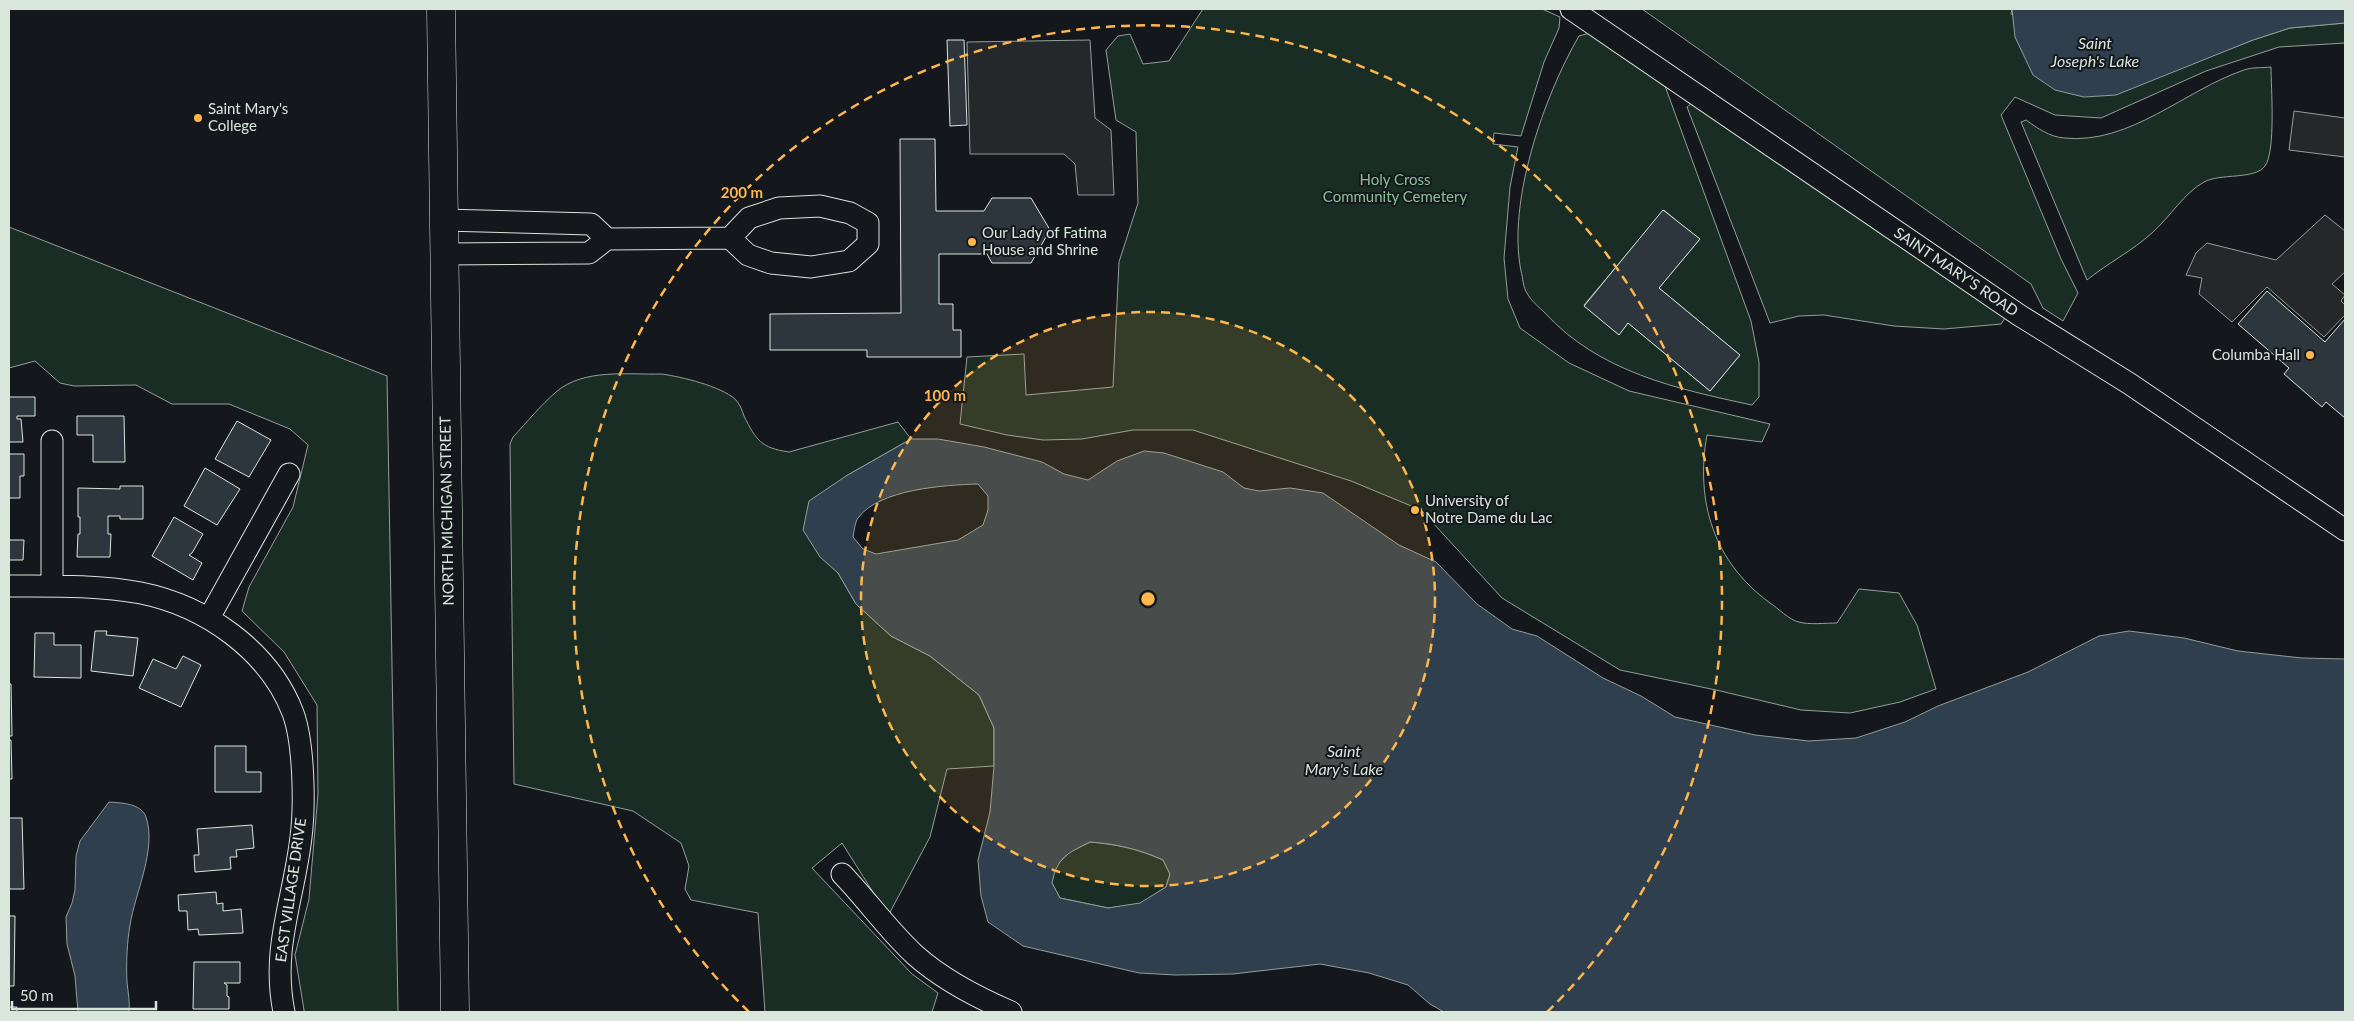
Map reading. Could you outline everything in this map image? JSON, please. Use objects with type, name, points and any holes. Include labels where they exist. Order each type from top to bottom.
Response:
[{"type":"main road","name":"NORTH MICHIGAN STREET","points":[[440,9],[455,1012]]},
{"type":"street","name":"SAINT MARY'S ROAD","points":[[1581,12],[2019,315],[2130,384],[2345,530]]},
{"type":"street","points":[[443,254],[589,253],[607,238],[730,238],[748,256],[772,263],[811,267],[849,261],[868,244],[868,223],[850,213],[820,206],[779,208],[749,218],[730,238]]},
{"type":"street","points":[[443,220],[591,224],[607,238]]},
{"type":"street","points":[[52,441],[52,586]]},
{"type":"street","points":[[209,618],[289,474]]},
{"type":"street","name":"EAST VILLAGE DRIVE","points":[[9,586],[93,588],[142,594],[182,605],[209,618],[244,644],[265,666],[286,698],[293,713],[299,739],[302,835],[295,877],[282,930],[279,957],[280,992],[284,1012]]},
{"type":"street","points":[[842,874],[916,955],[944,977],[978,998],[1011,1012]]},
{"type":"green space","name":"Holy Cross Community Cemetery","points":[[1203,9],[1542,9],[1560,17],[1559,28],[1544,62],[1521,136],[1494,133],[1493,144],[1518,147],[1510,187],[1504,258],[1508,299],[1520,328],[1569,363],[1629,391],[1770,424],[1762,442],[1707,435],[1704,484],[1707,507],[1713,529],[1722,549],[1735,569],[1751,587],[1795,621],[1803,623],[1837,623],[1859,589],[1899,593],[1917,625],[1936,689],[1900,702],[1850,713],[1801,710],[1620,670],[1502,598],[1421,510],[1351,481],[1193,430],[1133,430],[1082,439],[1043,440],[1007,435],[960,424],[967,357],[1024,354],[1026,395],[1113,387],[1119,262],[1138,203],[1136,132],[1116,120],[1106,50],[1118,36],[1130,34],[1143,64],[1169,61]]},
{"type":"green space","points":[[1642,9],[2012,9],[2011,14],[2154,78],[2253,40],[2290,28],[2345,23],[2345,43],[2279,47],[2206,71],[2101,118],[2055,115],[2015,97],[2001,115],[2061,259],[2078,293],[2063,321],[2043,308],[2031,284]]},
{"type":"green space","points":[[1590,33],[1665,86],[1751,321],[1759,362],[1759,397],[1752,405],[1668,384],[1614,364],[1566,333],[1535,304],[1526,291],[1521,271],[1518,244],[1519,214],[1524,182],[1532,150],[1553,88],[1579,36]],"holes":[[[1664,210],[1699,240],[1659,288],[1740,355],[1710,391],[1628,323],[1618,334],[1584,305]]]},
{"type":"green space","points":[[2271,67],[2272,133],[2271,147],[2265,166],[2254,173],[2211,179],[2204,182],[2190,192],[2159,227],[2087,280],[2021,122],[2026,120],[2049,134],[2064,138],[2088,138],[2112,133],[2157,114],[2222,79],[2247,69]]},
{"type":"green space","points":[[1692,103],[2005,318],[2001,324],[1944,329],[1894,326],[1824,315],[1799,316],[1770,323],[1687,107]]},
{"type":"green space","points":[[9,227],[387,376],[398,1012],[304,1012],[295,955],[309,899],[318,794],[317,705],[284,652],[242,611],[249,587],[293,507],[308,445],[290,429],[229,404],[172,404],[136,385],[74,386],[60,383],[35,361],[9,368]]},
{"type":"green space","points":[[607,374],[662,374],[700,383],[728,394],[741,407],[748,424],[760,442],[772,448],[789,452],[898,422],[911,439],[846,476],[820,556],[838,573],[856,604],[891,636],[930,656],[979,695],[994,728],[994,766],[947,769],[930,837],[888,916],[842,843],[812,868],[912,974],[938,993],[932,1012],[765,1012],[758,913],[691,900],[685,889],[689,866],[681,843],[633,811],[514,784],[510,444],[513,437],[539,408],[567,384],[580,379]]},
{"type":"green space","points":[[1090,842],[1127,848],[1163,860],[1170,874],[1166,887],[1140,904],[1108,908],[1060,898],[1052,883],[1055,867],[1070,852]]},
{"type":"shaded area","points":[[1090,40],[1095,118],[1111,130],[1114,195],[1078,195],[1075,164],[1064,154],[970,154],[967,42]]},
{"type":"shaded area","points":[[2294,111],[2345,118],[2345,157],[2289,150]]},
{"type":"shaded area","points":[[2325,215],[2345,231],[2345,272],[2332,284],[2345,295],[2341,301],[2345,305],[2345,315],[2324,337],[2267,287],[2232,322],[2199,294],[2202,278],[2186,275],[2196,253],[2207,243],[2276,260]]},
{"type":"water","name":"Saint Joseph's Lake","points":[[2012,9],[2345,9],[2345,23],[2290,28],[2253,40],[2116,95],[2084,97],[2055,90],[2033,75],[2015,37]]},
{"type":"water","name":"Saint Mary's Lake","points":[[911,439],[938,439],[984,447],[1042,462],[1064,474],[1088,480],[1117,461],[1144,451],[1164,453],[1223,472],[1244,488],[1259,491],[1290,488],[1323,493],[1399,545],[1436,562],[1477,604],[1512,629],[1537,636],[1603,678],[1641,696],[1675,717],[1755,735],[1809,741],[1856,738],[1905,722],[1938,706],[2028,672],[2099,636],[2129,631],[2184,638],[2238,651],[2302,658],[2345,659],[2345,1012],[1444,1012],[1430,1004],[1408,985],[1369,973],[1320,964],[1233,974],[1175,975],[1139,973],[1023,946],[988,922],[981,896],[978,860],[990,812],[994,766],[994,728],[979,695],[930,656],[891,636],[856,604],[838,573],[820,557],[803,530],[809,501],[846,476]],"holes":[[[978,484],[988,496],[988,510],[983,525],[958,540],[876,554],[863,549],[853,537],[858,518],[868,508],[881,501],[914,490]],[[1090,842],[1127,848],[1163,860],[1170,874],[1166,887],[1140,903],[1108,908],[1060,898],[1052,883],[1057,867],[1070,853]]]},
{"type":"water","points":[[109,802],[135,806],[140,809],[146,817],[149,830],[147,857],[128,939],[127,982],[129,1012],[78,1012],[75,976],[67,944],[66,917],[75,890],[76,856],[80,841]]},
{"type":"building","points":[[947,40],[964,40],[967,125],[950,126]]},
{"type":"building","name":"Our Lady of Fatima House and Shrine","points":[[900,139],[935,139],[936,211],[984,211],[992,198],[1031,198],[1050,230],[1031,263],[992,263],[987,254],[939,254],[939,304],[953,304],[953,330],[961,330],[961,357],[867,357],[867,350],[770,350],[770,314],[901,313]]},
{"type":"building","points":[[1663,210],[1700,239],[1659,288],[1740,355],[1710,391],[1628,323],[1619,335],[1584,306]]},
{"type":"building","name":"Columba Hall","points":[[2267,291],[2325,342],[2345,319],[2345,418],[2326,402],[2322,407],[2284,374],[2289,368],[2238,324]]},
{"type":"building","points":[[9,397],[35,397],[35,416],[17,416],[17,419],[21,419],[23,442],[9,442]]},
{"type":"building","points":[[77,416],[124,416],[125,462],[93,462],[93,435],[77,435]]},
{"type":"building","points":[[237,421],[271,440],[249,477],[215,459]]},
{"type":"building","points":[[9,454],[24,454],[24,476],[20,476],[20,498],[9,498]]},
{"type":"building","points":[[205,468],[240,489],[217,525],[184,506]]},
{"type":"building","points":[[120,486],[143,486],[143,519],[120,519],[120,516],[108,516],[108,534],[111,534],[110,557],[77,557],[78,534],[80,534],[78,488],[120,489]]},
{"type":"building","points":[[174,517],[203,534],[189,555],[202,563],[193,580],[152,556]]},
{"type":"building","points":[[9,540],[24,540],[23,560],[9,560]]},
{"type":"building","points":[[95,631],[107,631],[106,635],[138,638],[133,676],[91,671]]},
{"type":"building","points":[[35,633],[54,633],[54,645],[81,645],[81,678],[34,677]]},
{"type":"building","points":[[183,656],[201,665],[181,707],[139,688],[153,659],[176,669]]},
{"type":"building","points":[[9,684],[11,684],[12,736],[9,736]]},
{"type":"building","points":[[9,740],[11,740],[12,779],[9,779]]},
{"type":"building","points":[[215,746],[246,746],[246,772],[261,772],[261,792],[215,792]]},
{"type":"building","points":[[9,818],[22,818],[24,889],[9,889]]},
{"type":"building","points":[[252,825],[254,848],[236,850],[237,857],[230,857],[231,869],[195,872],[194,855],[199,855],[197,829]]},
{"type":"building","points":[[216,892],[217,904],[223,903],[223,911],[241,909],[243,933],[199,935],[198,929],[188,930],[187,911],[179,911],[178,895]]},
{"type":"building","points":[[9,916],[15,916],[14,986],[9,986]]},
{"type":"building","points":[[194,962],[240,962],[240,983],[224,983],[227,985],[229,1009],[193,1009]]},
{"type":"building","points":[[9,1007],[17,1007],[17,1012],[9,1012]]},
{"type":"place","name":"Saint Mary's College","points":[[198,118]]},
{"type":"place","name":"Our Lady of Fatima House and Shrine","points":[[972,242]]},
{"type":"place","name":"Columba Hall","points":[[2310,355]]},
{"type":"place","name":"University of Notre Dame du Lac","points":[[1415,510]]}]
